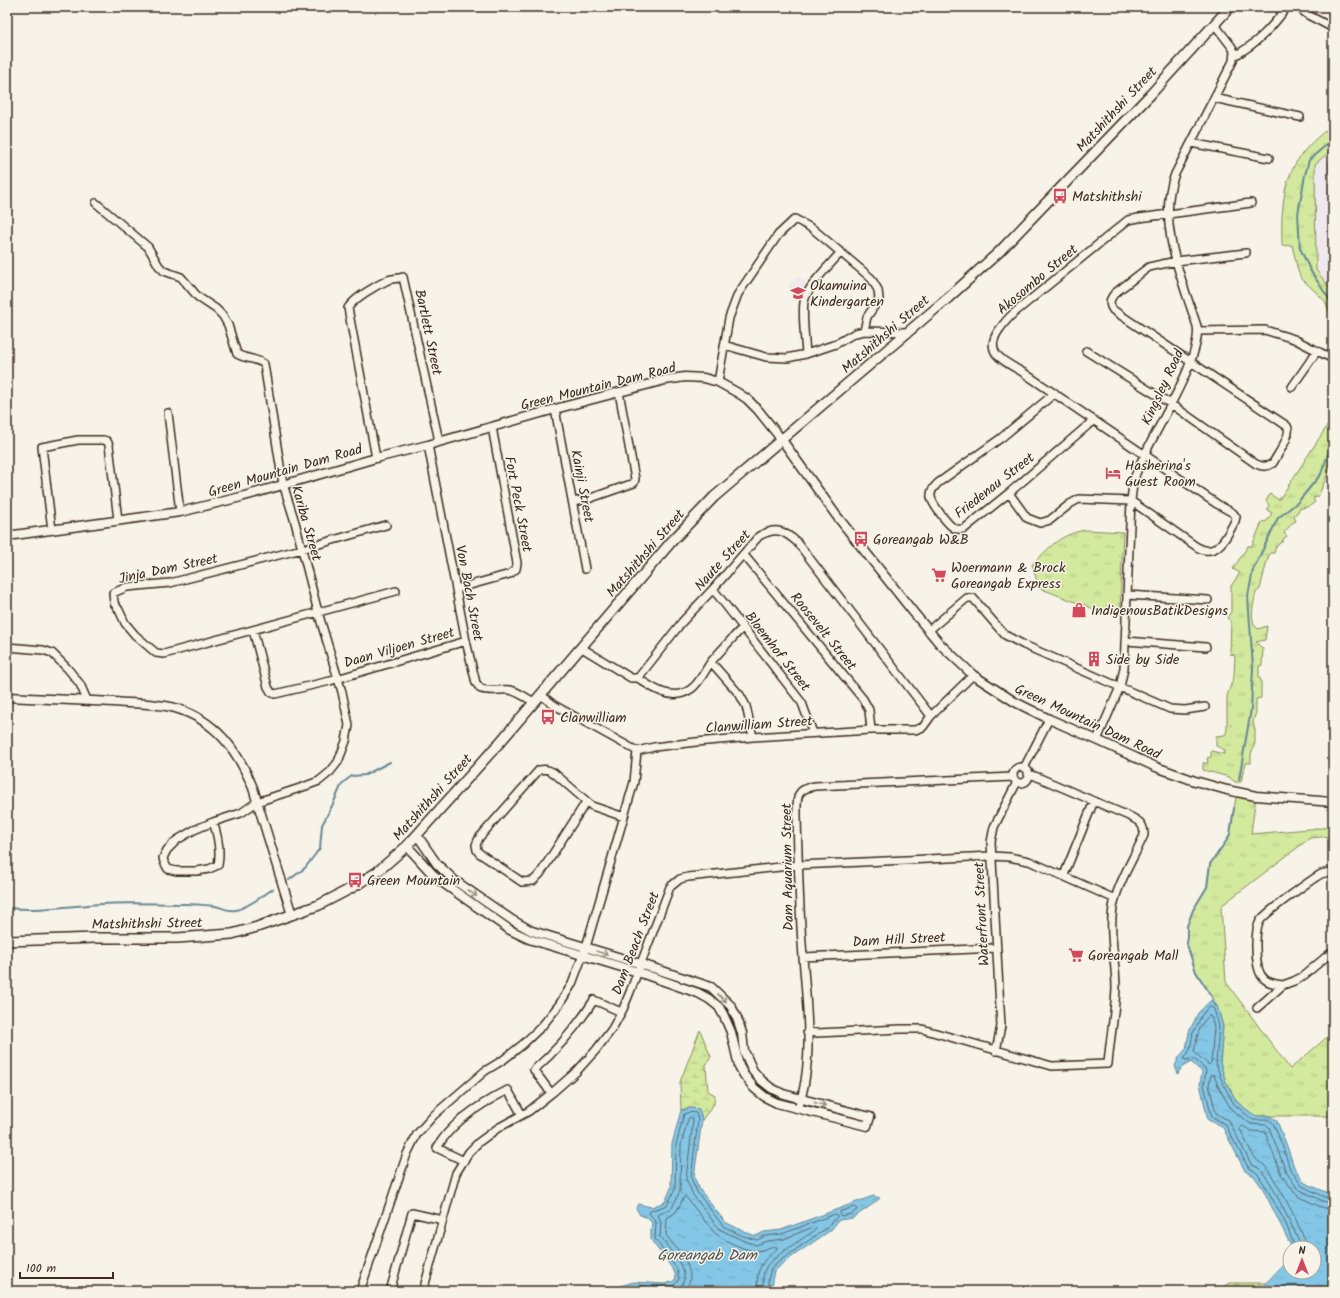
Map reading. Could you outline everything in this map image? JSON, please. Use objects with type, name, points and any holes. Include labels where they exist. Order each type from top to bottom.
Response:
[{"type":"main road","name":"Matshithshi Street","points":[[7,941],[81,938],[177,938],[232,934],[257,927],[319,905],[356,886],[377,872],[407,846],[417,835],[582,648],[672,542],[714,497],[908,332],[999,252],[1150,95],[1230,7]]},
{"type":"street","points":[[1215,25],[1232,48],[1234,56],[1254,44],[1274,24],[1287,7]]},
{"type":"street","points":[[1298,7],[1308,15],[1333,28]]},
{"type":"street","name":"Kingsley Road","points":[[1097,740],[1120,686],[1124,668],[1131,501],[1135,477],[1144,454],[1171,404],[1191,361],[1198,331],[1176,262],[1170,236],[1170,184],[1229,71],[1234,56]]},
{"type":"street","points":[[1214,98],[1300,117]]},
{"type":"street","points":[[1191,143],[1269,158]]},
{"type":"street","name":"Kariba Street","points":[[96,203],[148,247],[164,271],[181,277],[198,297],[223,316],[228,325],[237,354],[264,364],[282,484],[338,678],[349,725],[346,740],[338,762],[330,772],[319,781],[257,802],[241,813],[213,822],[194,830],[177,840],[167,850],[163,858],[168,869],[176,871],[197,871],[209,869],[218,864],[220,856],[219,846],[213,822]]},
{"type":"street","points":[[1169,214],[1251,203]]},
{"type":"street","name":"Akosombo Street","points":[[1131,501],[1187,541],[1205,550],[1213,550],[1218,547],[1235,521],[1236,517],[1233,513],[1217,504],[1055,393],[1003,360],[994,352],[992,344],[994,337],[1007,319],[1121,225],[1128,220],[1169,214]]},
{"type":"street","points":[[718,382],[729,318],[738,294],[778,235],[795,219],[813,229],[871,278],[878,290],[879,299],[867,317],[864,331]]},
{"type":"street","points":[[806,354],[804,302],[815,282],[841,252]]},
{"type":"street","points":[[1086,351],[1171,404],[1261,466],[1266,467],[1273,463],[1289,434],[1289,428],[1287,426],[1113,310],[1110,306],[1112,297],[1115,293],[1149,267],[1246,253]]},
{"type":"street","name":"Bartlett Street","points":[[376,458],[348,308],[351,303],[376,286],[394,278],[399,279],[403,277],[439,441]]},
{"type":"street","points":[[1198,331],[1265,330],[1284,335],[1333,359]]},
{"type":"street","points":[[724,345],[766,357],[787,358],[806,354],[836,344],[856,333],[864,331],[908,332]]},
{"type":"street","points":[[1292,387],[1317,351]]},
{"type":"street","name":"Green Mountain Dam Road","points":[[7,536],[180,512],[240,497],[376,458],[665,380],[678,378],[704,378],[718,382],[747,399],[758,410],[782,440],[836,515],[928,631],[973,676],[1015,702],[1049,719],[1156,767],[1195,781],[1256,796],[1333,802]]},
{"type":"street","points":[[573,502],[588,499],[634,483],[635,479],[619,392]]},
{"type":"street","name":"Friedenau Street","points":[[1055,393],[1001,438],[938,483],[932,491],[931,498],[936,508],[953,528],[959,530],[964,529],[1009,493],[1094,420]]},
{"type":"street","name":"Kainji Street","points":[[555,409],[585,569]]},
{"type":"street","points":[[168,413],[180,512]]},
{"type":"street","name":"Fort Peck Street","points":[[456,588],[510,574],[516,569],[517,563],[492,427]]},
{"type":"street","points":[[52,530],[42,447],[78,440],[107,441],[109,445],[118,520]]},
{"type":"street","name":"Von Bach Street","points":[[428,445],[466,641],[476,683],[481,689],[496,691],[510,690],[534,702]]},
{"type":"street","points":[[1009,493],[1027,518],[1040,523],[1050,520],[1078,499],[1131,501]]},
{"type":"street","points":[[302,549],[386,525]]},
{"type":"street","name":"Naute Street","points":[[638,678],[682,622],[744,555],[759,536],[768,531],[780,531],[789,535],[797,542],[931,716]]},
{"type":"street","name":"Jinja Dam Street","points":[[302,549],[170,582],[127,587],[113,593],[114,603],[125,623],[135,635],[156,653],[164,654],[173,653],[396,591]]},
{"type":"street","name":"Roosevelt Street","points":[[744,555],[864,699],[869,710],[871,730]]},
{"type":"street","name":"Bloemhof Street","points":[[713,589],[802,703],[813,733]]},
{"type":"street","points":[[1127,595],[1208,600]]},
{"type":"street","points":[[928,631],[967,598],[973,598],[1006,635],[1024,645],[1103,681],[1120,686],[1140,697],[1170,709],[1185,710],[1205,707]]},
{"type":"street","points":[[582,648],[631,678],[638,678],[650,687],[664,694],[678,694],[691,689],[711,662],[743,627]]},
{"type":"street","name":"Daan Viljoen Street","points":[[253,630],[268,687],[271,692],[275,694],[338,678],[466,641]]},
{"type":"street","points":[[1126,641],[1206,647]]},
{"type":"street","points":[[7,647],[43,650],[52,653],[80,684],[86,700]]},
{"type":"street","points":[[711,662],[740,695],[746,706],[752,737]]},
{"type":"street","name":"Clanwilliam Street","points":[[637,751],[696,742],[752,737],[871,730],[915,730],[923,727],[931,716],[973,676]]},
{"type":"street","points":[[360,1291],[407,1154],[417,1134],[434,1115],[484,1071],[503,1060],[542,1026],[559,1005],[572,984],[586,947],[634,782],[637,751],[554,705],[541,695]]},
{"type":"street","points":[[7,697],[86,700],[175,708],[201,720],[214,729],[229,744],[246,772],[257,802],[292,915]]},
{"type":"street","name":"Waterfront Street","points":[[1015,779],[1020,782],[1025,781],[1026,771],[1049,719]]},
{"type":"street","name":"Waterfront Street","points":[[996,1051],[1001,1026],[991,842],[994,827],[1015,779],[1014,772],[1017,768],[1026,771]]},
{"type":"street","points":[[586,802],[540,874],[533,881],[522,882],[476,850],[476,841],[538,770],[549,770],[592,806],[624,817]]},
{"type":"street","points":[[807,1032],[817,1033],[922,1029],[1052,1066],[1108,1064],[1116,990],[1112,926],[1113,909],[1115,899],[1144,835],[1144,829],[1138,820],[1026,771]]},
{"type":"street","name":"Dam Aquarium Street","points":[[798,1108],[802,1098],[806,1076],[807,1032],[802,957],[797,798],[801,790],[808,787],[1015,779]]},
{"type":"street","points":[[1064,876],[1094,801]]},
{"type":"street","points":[[407,846],[436,878],[510,930],[529,939],[638,972],[698,993],[719,1007],[731,1032],[739,1066],[754,1088],[765,1097],[777,1103],[867,1126],[870,1117],[783,1094],[771,1088],[761,1080],[753,1071],[744,1051],[742,1033],[731,1006],[722,996],[710,987],[641,964],[532,931],[512,920],[454,880],[436,864],[417,835]]},
{"type":"street","name":"Dam Beach Street","points":[[423,1291],[456,1173],[469,1152],[479,1142],[498,1128],[522,1115],[551,1094],[596,1050],[612,1029],[622,1012],[670,887],[680,879],[799,865],[992,856],[1009,857],[1030,861],[1115,899]]},
{"type":"street","points":[[1283,985],[1270,983],[1261,975],[1256,943],[1256,931],[1260,920],[1322,874],[1333,871]]},
{"type":"street","name":"Dam Hill Street","points":[[802,957],[996,948]]},
{"type":"street","points":[[1257,1008],[1283,985],[1302,977],[1333,951]]},
{"type":"street","points":[[551,1094],[534,1070],[551,1055],[567,1037],[581,1020],[594,1000],[622,1012]]},
{"type":"street","points":[[464,1161],[437,1148],[441,1140],[466,1116],[489,1099],[508,1090],[522,1115]]},
{"type":"street","points":[[390,1291],[412,1213],[443,1220]]},
{"type":"shaded area","points":[[1333,149],[1333,292],[1316,270],[1315,163]]},
{"type":"shaded area","name":"Okamuina Kindergarten","points":[[798,276],[807,284],[799,299],[788,287]]},
{"type":"green space","points":[[1333,125],[1333,149],[1315,164],[1316,270],[1333,292],[1333,321],[1325,301],[1301,278],[1292,245],[1282,246],[1282,211],[1285,192],[1292,169],[1313,141]]},
{"type":"green space","points":[[1329,163],[1333,163],[1333,238],[1330,238]]},
{"type":"green space","points":[[1333,417],[1333,461],[1318,497],[1313,498],[1315,502],[1310,506],[1299,509],[1294,515],[1296,521],[1292,523],[1284,533],[1287,536],[1276,546],[1274,553],[1270,553],[1260,589],[1256,592],[1252,611],[1253,621],[1258,629],[1267,626],[1265,640],[1256,642],[1263,649],[1262,665],[1259,666],[1261,698],[1256,699],[1256,712],[1253,722],[1255,743],[1251,754],[1251,763],[1245,763],[1241,782],[1235,782],[1229,777],[1203,770],[1203,763],[1208,763],[1207,758],[1211,757],[1211,751],[1224,754],[1225,750],[1216,746],[1216,736],[1225,735],[1227,730],[1227,696],[1234,676],[1235,655],[1230,654],[1231,621],[1227,618],[1231,612],[1231,586],[1240,573],[1233,569],[1248,546],[1252,546],[1262,522],[1267,521],[1272,513],[1267,510],[1269,505],[1266,501],[1270,494],[1279,500]]},
{"type":"green space","points":[[1085,530],[1123,532],[1120,611],[1099,611],[1039,588],[1032,564],[1061,538]]},
{"type":"green space","points":[[1237,791],[1256,796],[1251,834],[1333,827],[1333,836],[1310,838],[1221,906],[1226,982],[1290,1069],[1333,1032],[1333,1116],[1255,1116],[1237,1102],[1226,1082],[1220,1063],[1223,1026],[1217,1006],[1196,972],[1187,945],[1187,926],[1193,910],[1207,887],[1210,864],[1230,834]]},
{"type":"green space","points":[[700,1030],[711,1057],[706,1065],[708,1091],[715,1095],[714,1104],[702,1120],[699,1109],[690,1108],[681,1110],[680,1082]]},
{"type":"green space","points":[[1230,1283],[1267,1283],[1257,1291],[1217,1291]]},
{"type":"water","points":[[1211,1000],[1217,1006],[1223,1026],[1220,1063],[1226,1082],[1237,1102],[1255,1116],[1270,1116],[1277,1121],[1294,1167],[1305,1183],[1333,1195],[1333,1273],[1330,1291],[1258,1291],[1282,1266],[1282,1280],[1322,1280],[1322,1240],[1288,1240],[1263,1189],[1254,1176],[1245,1171],[1222,1126],[1208,1120],[1200,1084],[1202,1072],[1191,1062],[1181,1068],[1178,1074],[1175,1066],[1179,1057],[1186,1049],[1189,1032],[1198,1013]]},
{"type":"water","name":"Goreangab Dam","points":[[690,1108],[699,1109],[702,1120],[694,1177],[700,1190],[725,1222],[745,1232],[756,1236],[764,1232],[781,1230],[873,1196],[880,1198],[853,1218],[839,1220],[831,1230],[783,1263],[774,1272],[772,1280],[774,1291],[601,1291],[634,1282],[665,1284],[674,1281],[676,1277],[674,1271],[651,1240],[652,1223],[646,1217],[640,1215],[636,1208],[638,1204],[651,1207],[665,1202],[671,1188],[672,1144],[681,1110]]},
{"type":"waterway","points":[[1333,139],[1309,160],[1298,214],[1300,248],[1310,270],[1333,305]]},
{"type":"waterway","points":[[1239,780],[1251,709],[1253,668],[1248,596],[1253,570],[1278,518],[1298,502],[1321,474],[1333,443]]},
{"type":"waterway","points":[[289,880],[305,868],[320,848],[322,825],[341,786],[345,781],[352,776],[365,775],[390,762]]},
{"type":"waterway","points":[[1215,1006],[1212,997],[1196,972],[1187,945],[1187,926],[1193,910],[1207,887],[1210,864],[1230,834],[1234,808]]},
{"type":"waterway","points":[[7,908],[43,909],[133,903],[189,904],[215,906],[233,910],[241,909],[251,904],[273,889]]},
{"type":"place","name":"Matshithshi","points":[[1060,196]]},
{"type":"place","name":"Okamuina Kindergarten","points":[[798,293]]},
{"type":"place","name":"Hasherina's Guest Room","points":[[1113,473]]},
{"type":"place","name":"Goreangab W&B","points":[[861,539]]},
{"type":"place","name":"Woermann & Brock Goreangab Express","points":[[939,575]]},
{"type":"place","name":"IndigenousBatikDesigns","points":[[1079,610]]},
{"type":"place","name":"Side by Side","points":[[1094,659]]},
{"type":"place","name":"Clanwilliam","points":[[548,717]]},
{"type":"place","name":"Green Mountain","points":[[355,880]]},
{"type":"place","name":"Goreangab Mall","points":[[1076,955]]}]
